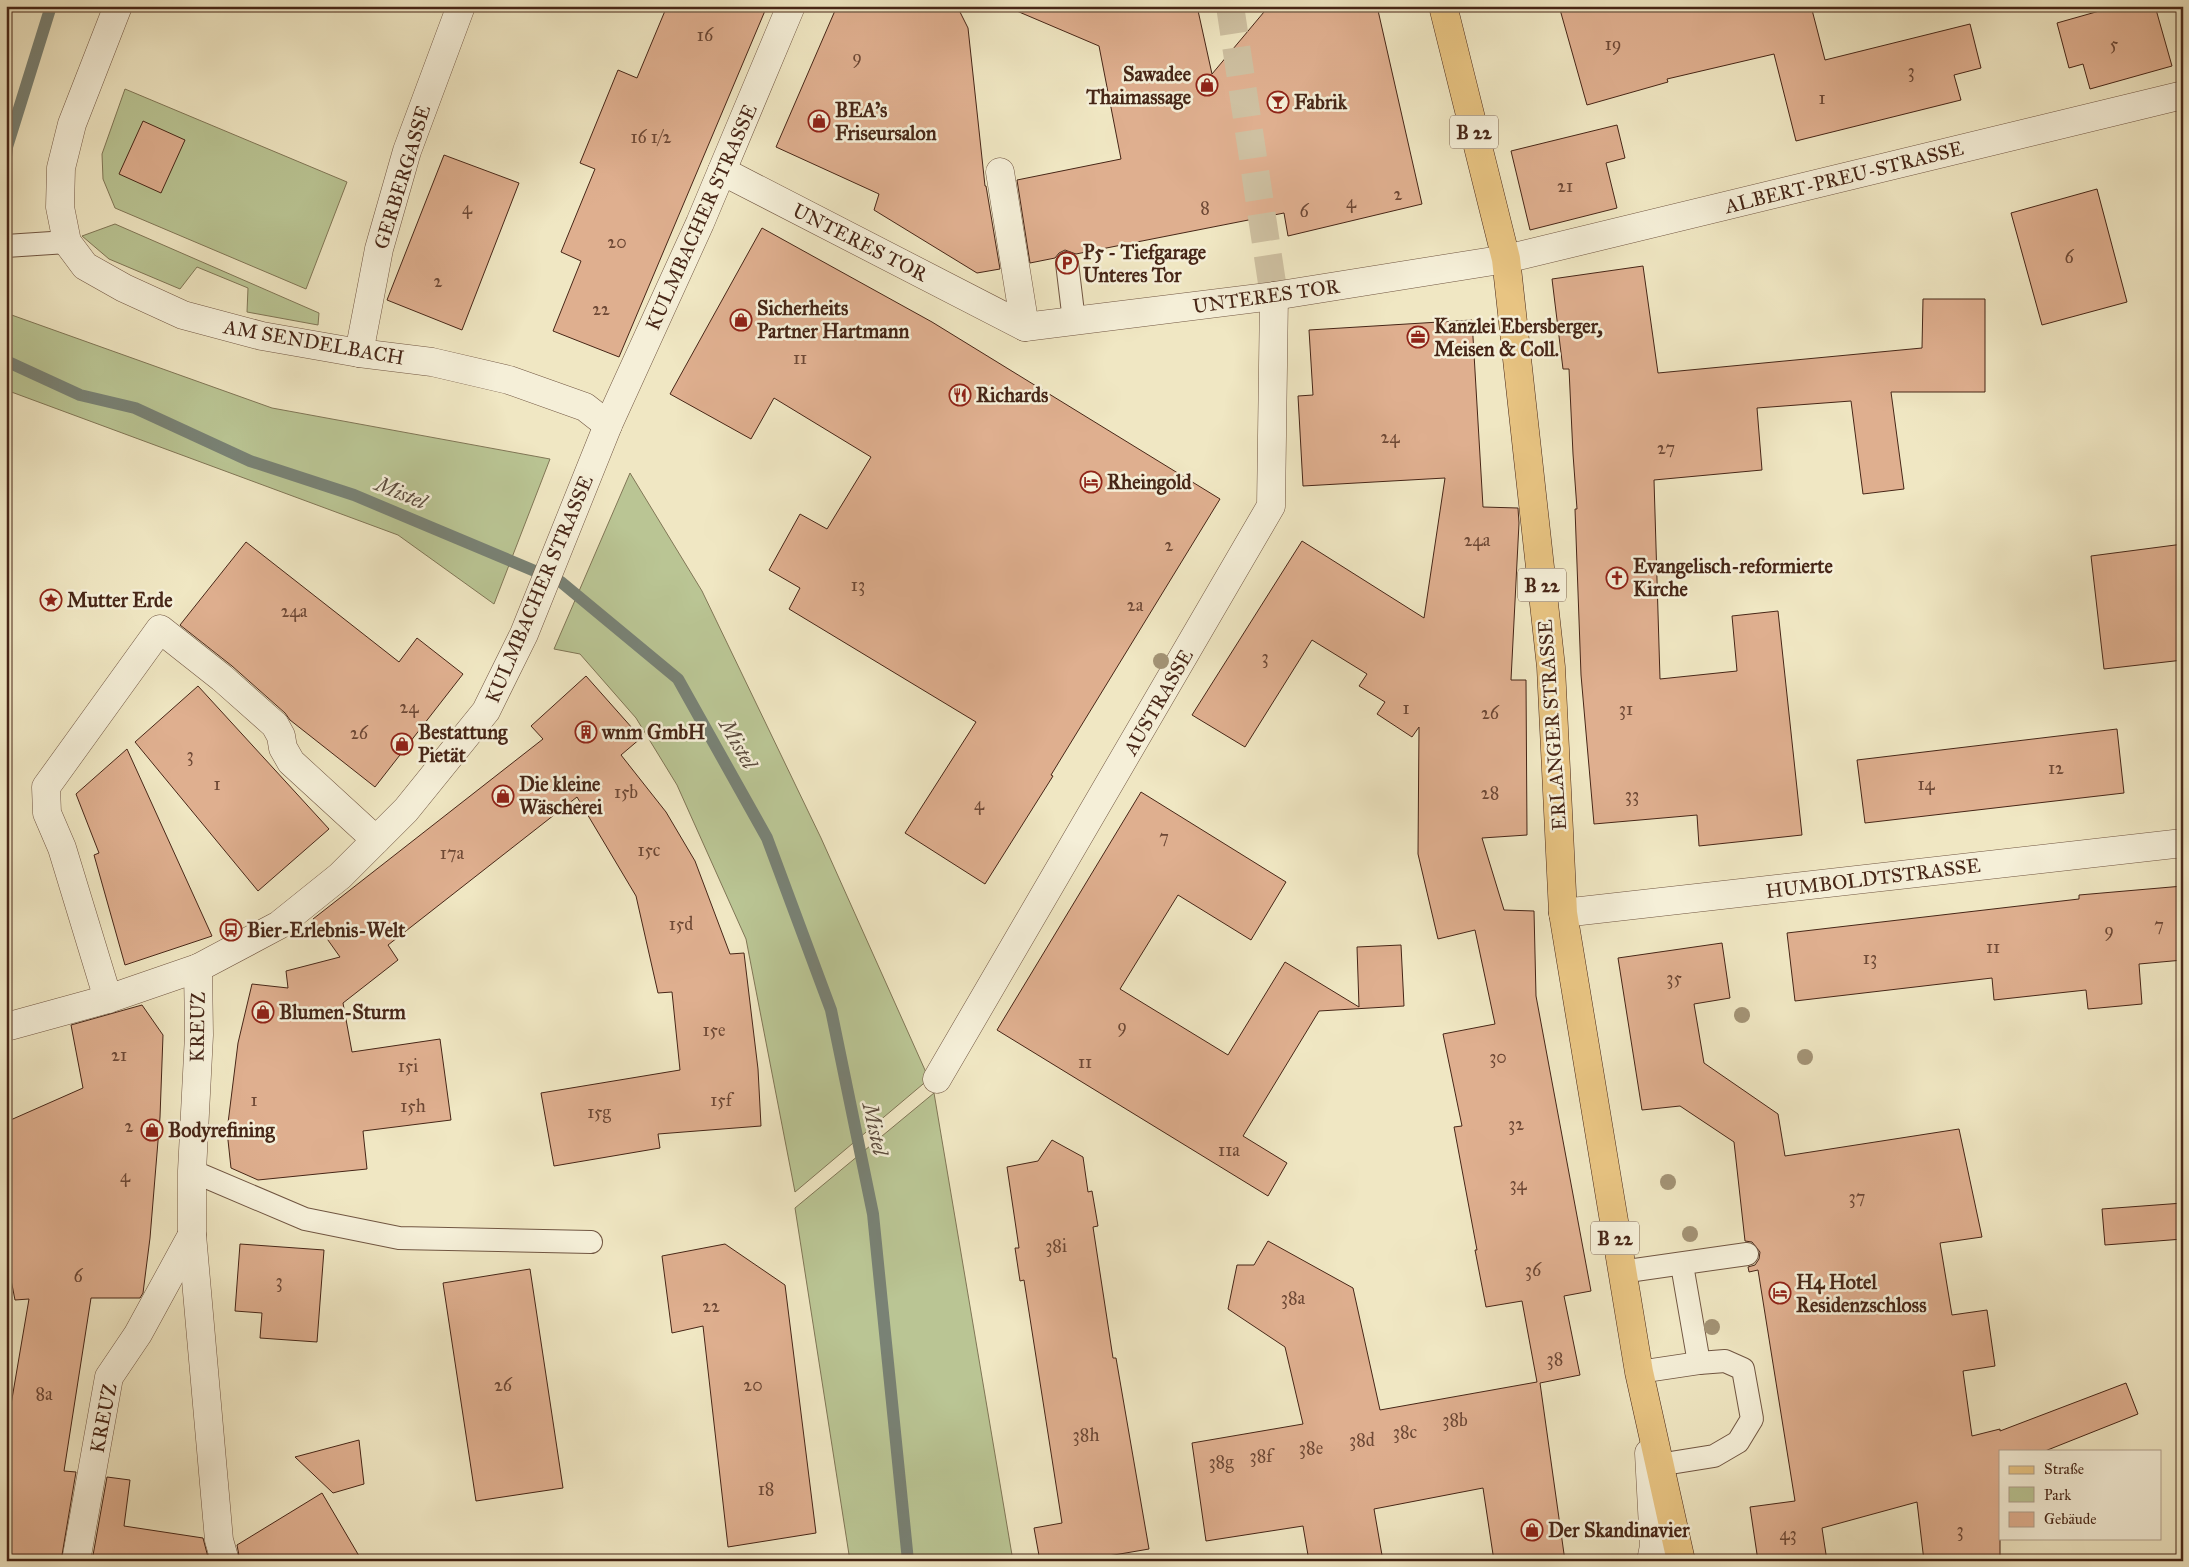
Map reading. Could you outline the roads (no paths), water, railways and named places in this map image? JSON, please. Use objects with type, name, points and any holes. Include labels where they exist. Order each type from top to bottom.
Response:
[{"type":"main road","name":"ERLANGER STRASSE","points":[[1443,6],[1506,258],[1551,667],[1563,913],[1621,1272],[1647,1416],[1681,1561]]},
{"type":"street","name":"AM SENDELBACH","points":[[118,6],[72,124],[61,168],[60,207],[67,242],[85,266],[124,288],[183,315],[262,336],[359,353],[432,362],[509,380],[585,407],[604,436]]},
{"type":"street","name":"GERBERGASSE","points":[[359,353],[379,249],[407,151],[461,6]]},
{"type":"street","name":"KULMBACHER STRASSE","points":[[6,1027],[108,999],[198,968],[279,925],[340,876],[406,810],[486,711],[524,634],[604,436],[722,171],[792,6]]},
{"type":"street","name":"ALBERT-PREU-STRASSE","points":[[1506,258],[2183,95]]},
{"type":"street","name":"UNTERES TOR","points":[[722,171],[1025,326],[1074,322],[1274,296],[1506,258]]},
{"type":"street","points":[[1000,172],[1025,326]]},
{"type":"street","name":"AUSTRASSE","points":[[937,1079],[1271,506],[1274,296]]},
{"type":"street","points":[[108,999],[62,848],[47,813],[46,787],[160,629],[222,678],[276,725],[281,736],[283,748],[291,762],[376,840]]},
{"type":"street","name":"HUMBOLDTSTRASSE","points":[[1563,913],[2183,843]]},
{"type":"street","name":"KREUZ","points":[[198,968],[199,1035],[192,1171],[192,1236],[218,1540],[225,1561]]},
{"type":"street","name":"KREUZ","points":[[76,1561],[109,1377],[138,1334],[192,1236]]},
{"type":"street","name":"ERLANGER STRASSE","points":[[1647,1416],[1654,1546],[1651,1561]]},
{"type":"lane","points":[[6,246],[67,242]]},
{"type":"lane","points":[[1067,263],[1074,322]]},
{"type":"lane","points":[[192,1171],[305,1219],[400,1238],[591,1242]]},
{"type":"lane","points":[[1621,1272],[1747,1254]]},
{"type":"lane","points":[[1682,1264],[1699,1363]]},
{"type":"lane","points":[[1639,1372],[1725,1361],[1743,1369],[1752,1419],[1738,1442],[1714,1456],[1658,1465]]},
{"type":"waterway","points":[[6,157],[7,147],[51,6]]},
{"type":"waterway","name":"Mistel","points":[[6,361],[80,395],[135,408],[250,461],[354,495],[561,582],[678,679],[767,838],[831,1010],[873,1214],[908,1561]]},
{"type":"tunnel","points":[[1230,6],[1274,296]]},
{"type":"place","name":"Sawadee Thaimassage","points":[[1207,85]]},
{"type":"place","name":"Fabrik","points":[[1278,102]]},
{"type":"place","name":"BEA's Friseursalon","points":[[819,121]]},
{"type":"place","name":"P5 - Tiefgarage Unteres Tor","points":[[1067,263]]},
{"type":"place","name":"Sicherheits Partner Hartmann","points":[[741,320]]},
{"type":"place","name":"Kanzlei Ebersberger, Meisen & Coll.","points":[[1418,337]]},
{"type":"place","name":"Richards","points":[[960,395]]},
{"type":"place","name":"Rheingold","points":[[1091,482]]},
{"type":"place","name":"Evangelisch-reformierte Kirche","points":[[1617,578]]},
{"type":"place","name":"Mutter Erde","points":[[51,600]]},
{"type":"place","name":"wnm GmbH","points":[[586,732]]},
{"type":"place","name":"Bestattung Pietät","points":[[402,744]]},
{"type":"place","name":"Die kleine Wäscherei","points":[[503,796]]},
{"type":"place","name":"Bier-Erlebnis-Welt","points":[[231,930]]},
{"type":"place","name":"Blumen-Sturm","points":[[263,1012]]},
{"type":"place","name":"Bodyrefining","points":[[152,1130]]},
{"type":"place","name":"H4 Hotel Residenzschloss","points":[[1780,1293]]},
{"type":"place","name":"Der Skandinavier","points":[[1532,1530]]}]
